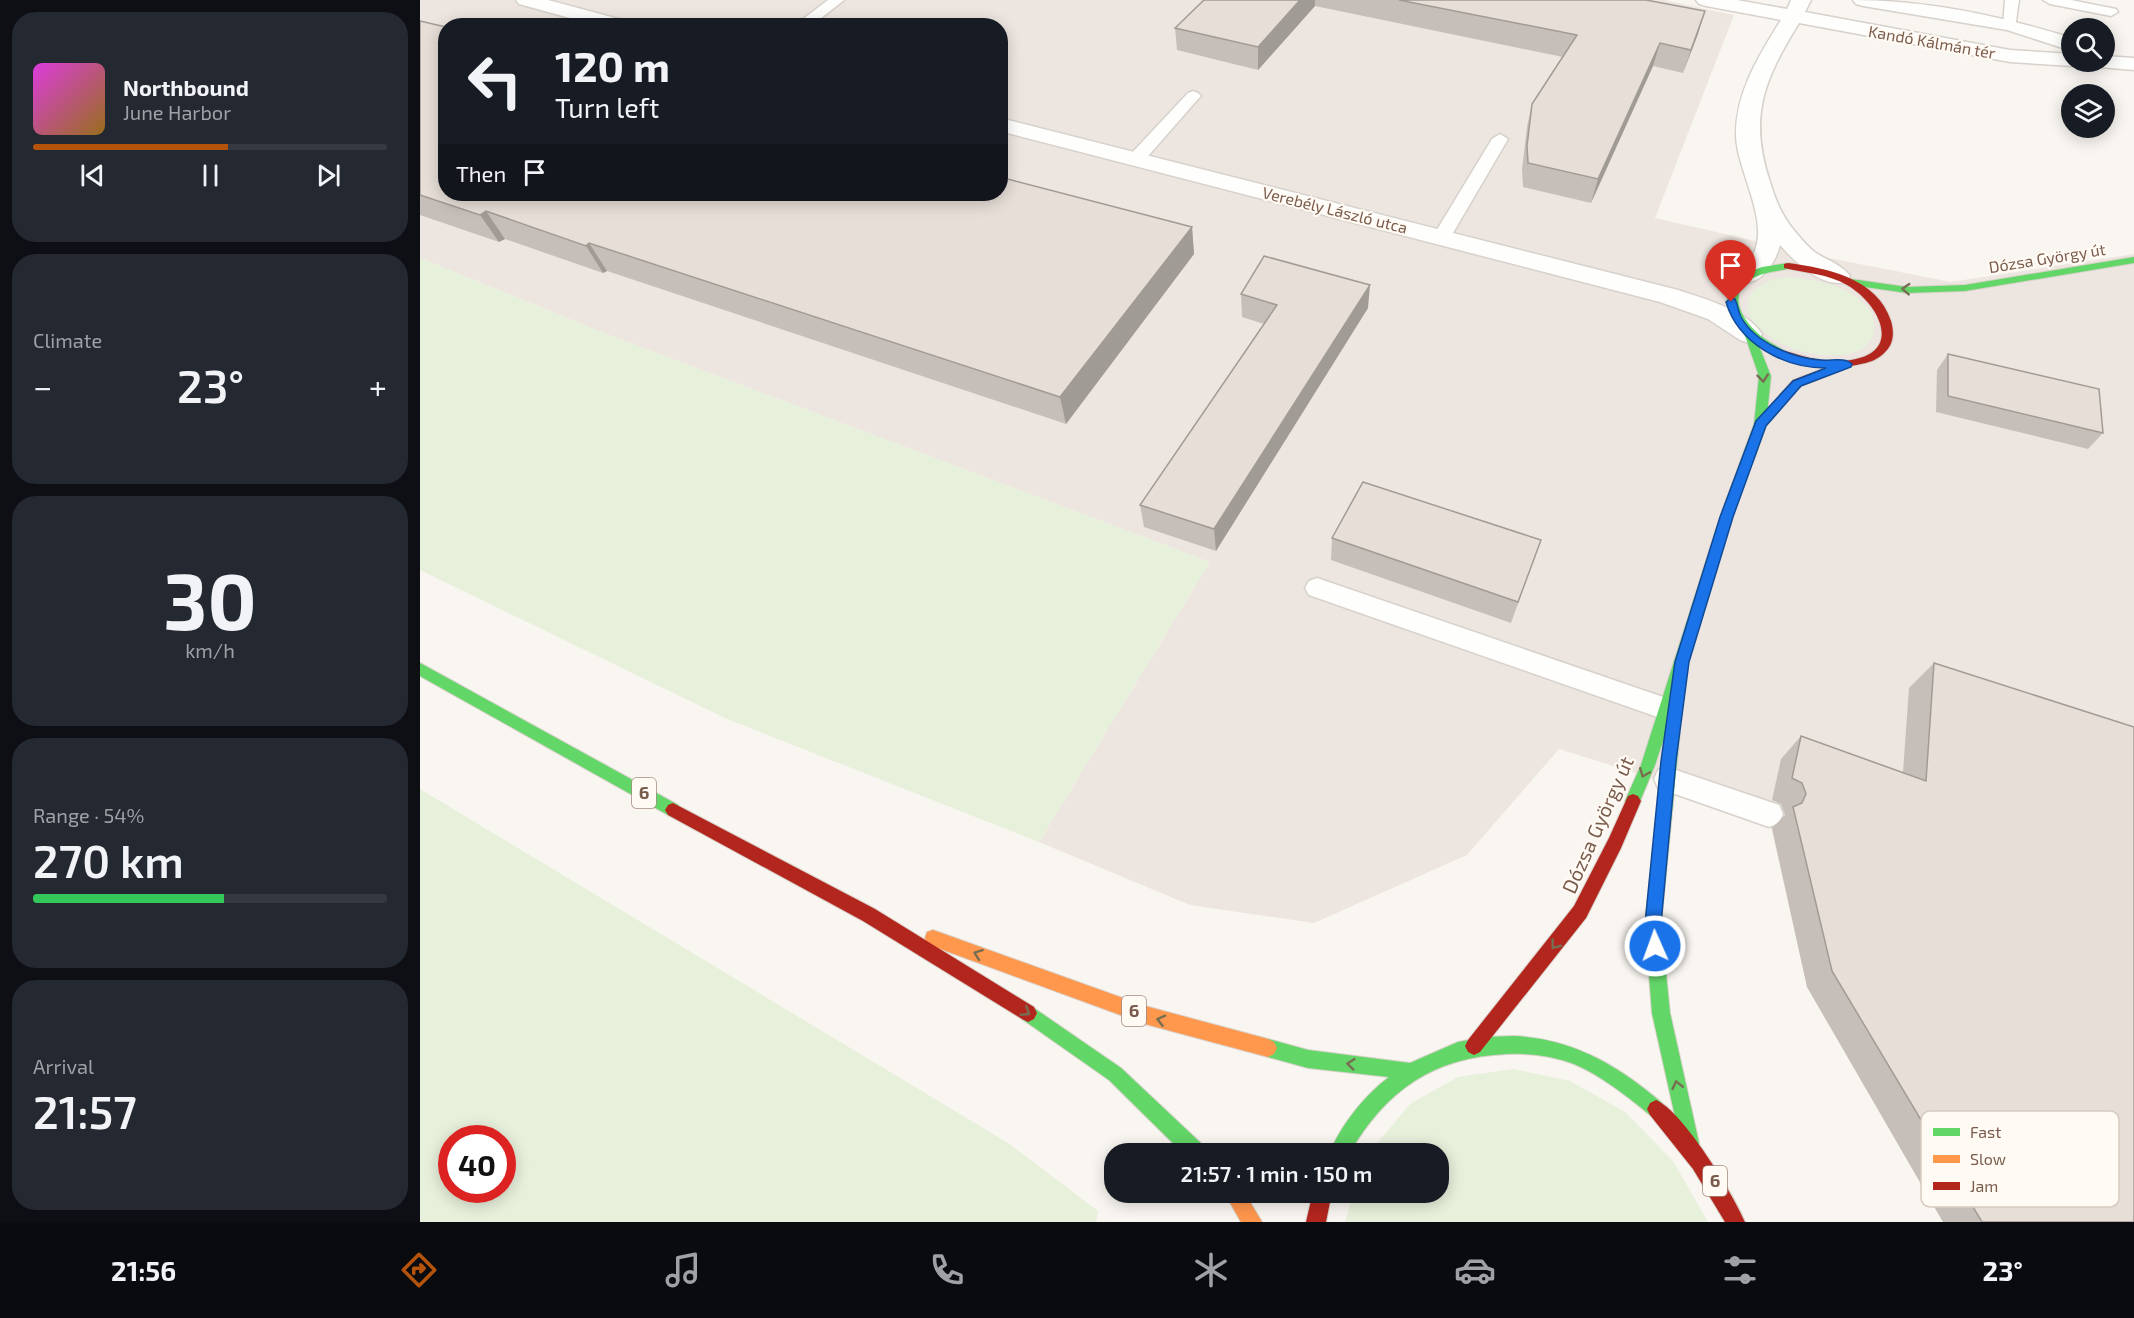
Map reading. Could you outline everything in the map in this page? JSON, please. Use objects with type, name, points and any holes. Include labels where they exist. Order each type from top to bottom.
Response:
[{"type":"street","points":[[526,0],[593,18]]},
{"type":"street","name":"Kandó Kálmán tér","points":[[1706,0],[1798,8],[2010,56],[2061,59]]},
{"type":"street","name":"Kandó Kálmán tér","points":[[1863,0],[2010,26],[2061,42]]},
{"type":"street","points":[[1766,206],[1787,238],[1805,257],[1843,278],[1877,301],[1888,318],[1890,334],[1883,348],[1868,358],[1846,364],[1820,364],[1793,359],[1768,348],[1749,334],[1736,318],[1731,302],[1741,282],[1764,257],[1770,239],[1766,206],[1749,157],[1748,118],[1766,60],[1798,8]]},
{"type":"street","points":[[2115,58],[2133,64]]},
{"type":"street","points":[[2115,63],[2133,64]]},
{"type":"street","name":"Verebély László utca","points":[[1008,126],[1669,296],[1717,313],[1749,334]]},
{"type":"street","name":"Dózsa György út","points":[[1843,278],[1907,290],[1965,288],[2134,260]]},
{"type":"street","points":[[1741,282],[1766,268],[1788,266],[1812,268],[1843,278]]},
{"type":"street","name":"Verebély László utca","points":[[1669,296],[1705,295],[1741,282]]},
{"type":"street","name":"Dózsa György út","points":[[1929,304],[1965,288]]},
{"type":"street","points":[[1887,339],[1904,324]]},
{"type":"street","name":"Dózsa György út","points":[[1474,1046],[1580,912],[1615,843],[1648,765],[1726,517],[1760,424],[1765,376],[1749,334]]},
{"type":"street","name":"Dózsa György út","points":[[1760,424],[1797,383],[1846,364]]},
{"type":"street","name":"Dózsa György út","points":[[1682,662],[1667,779],[1653,924],[1661,1013],[1690,1143]]},
{"type":"street","name":"6","points":[[420,669],[707,829],[869,915],[1030,1014],[1115,1074],[1187,1143]]},
{"type":"street","name":"6","points":[[869,915],[1145,1015],[1308,1059],[1409,1071]]},
{"type":"street","name":"6","points":[[1344,1143],[1362,1113],[1385,1090],[1409,1071],[1429,1060],[1474,1046],[1505,1043],[1538,1046],[1571,1055],[1602,1069],[1634,1088],[1663,1113],[1690,1143],[1710,1172],[1736,1222]]},
{"type":"street","points":[[1240,1203],[1252,1222]]},
{"type":"street","points":[[1316,1222],[1320,1203]]},
{"type":"lane","points":[[812,18],[837,0]]},
{"type":"lane","name":"Kandó Kálmán tér","points":[[2010,26],[2012,0]]},
{"type":"lane","points":[[2050,0],[2110,12]]},
{"type":"lane","points":[[1136,159],[1193,96]]},
{"type":"lane","points":[[1442,238],[1500,139]]},
{"type":"lane","points":[[1317,588],[1666,709]]},
{"type":"lane","points":[[1667,779],[1769,814]]},
{"type":"shaded area","points":[[420,0],[1664,0],[1734,15],[1655,218],[1824,257],[1951,282],[2134,254],[2134,1222],[1943,1222],[1934,1207],[2119,1207],[2119,1111],[1921,1111],[1921,1184],[1807,987],[1768,814],[1559,749],[1467,855],[1314,923],[1190,905],[1039,842],[1210,562],[609,335],[420,258]]},
{"type":"green space","points":[[420,258],[609,335],[1210,562],[1039,842],[727,719],[420,570]]},
{"type":"green space","points":[[1785,277],[1828,284],[1857,298],[1868,307],[1874,319],[1873,334],[1867,344],[1858,351],[1845,354],[1815,354],[1788,347],[1765,333],[1752,320],[1748,309],[1750,296],[1759,286]]},
{"type":"green space","points":[[420,789],[1008,1143],[1098,1211],[1096,1222],[420,1222]]},
{"type":"green space","points":[[1513,1069],[1570,1081],[1625,1112],[1673,1161],[1708,1222],[1345,1222],[1351,1203],[1449,1203],[1449,1143],[1377,1143],[1410,1104],[1458,1077]]},
{"type":"building","points":[[1204,0],[1300,0],[1258,47],[1175,28]]},
{"type":"building","points":[[1399,0],[1646,0],[1705,11],[1691,50],[1660,43],[1598,179],[1528,163],[1527,146],[1532,104],[1577,35]]},
{"type":"building","points":[[420,21],[438,25],[438,201],[420,195]]},
{"type":"building","points":[[1008,179],[1192,227],[1060,397],[589,243],[586,246],[486,211],[480,215],[438,201],[1008,201]]},
{"type":"building","points":[[1264,256],[1370,285],[1214,529],[1140,505],[1277,305],[1241,294]]},
{"type":"building","points":[[1948,354],[2099,389],[2103,433],[1948,396]]},
{"type":"building","points":[[1363,482],[1541,540],[1518,602],[1332,538]]},
{"type":"building","points":[[1934,663],[2134,727],[2134,1222],[1982,1222],[1973,1207],[2119,1207],[2119,1111],[1921,1111],[1921,1120],[1832,971],[1793,807],[1802,803],[1806,794],[1802,783],[1792,778],[1801,736],[1926,781]]},
{"type":"traffic: fast","points":[[1851,282],[1907,290],[1965,288],[2134,260]]},
{"type":"traffic: fast","points":[[1782,354],[1759,341],[1748,331],[1734,309],[1732,297],[1737,286],[1748,276],[1762,270],[1788,266]]},
{"type":"traffic: fast","points":[[1633,801],[1648,765],[1726,517],[1760,424],[1765,376],[1749,334]]},
{"type":"traffic: fast","points":[[420,669],[673,810]]},
{"type":"traffic: fast","points":[[1673,732],[1653,924],[1661,1013],[1690,1143]]},
{"type":"traffic: fast","points":[[1028,1013],[1115,1074],[1187,1143]]},
{"type":"traffic: fast","points":[[1344,1143],[1369,1108],[1409,1073],[1433,1060],[1458,1051],[1485,1046],[1530,1046],[1572,1055],[1610,1075],[1656,1109]]},
{"type":"traffic: fast","points":[[1268,1048],[1308,1059],[1409,1071]]},
{"type":"traffic: slow","points":[[933,938],[1145,1015],[1268,1048]]},
{"type":"traffic: slow","points":[[1240,1203],[1252,1222]]},
{"type":"traffic: jam","points":[[1782,354],[1815,363],[1851,364],[1872,357],[1882,349],[1887,339],[1884,316],[1860,288],[1828,273],[1788,266]]},
{"type":"traffic: jam","points":[[1760,424],[1797,383],[1839,367]]},
{"type":"traffic: jam","points":[[1474,1046],[1580,912],[1615,843],[1633,801]]},
{"type":"traffic: jam","points":[[673,810],[869,915],[1028,1013]]},
{"type":"traffic: jam","points":[[1656,1109],[1700,1163],[1735,1222]]},
{"type":"traffic: jam","points":[[1316,1222],[1320,1203]]},
{"type":"route","points":[[1655,946],[1653,924],[1667,779],[1682,662],[1726,517],[1760,424],[1797,383],[1846,364],[1820,364],[1793,359],[1768,348],[1749,334],[1736,318],[1731,302]]}]
